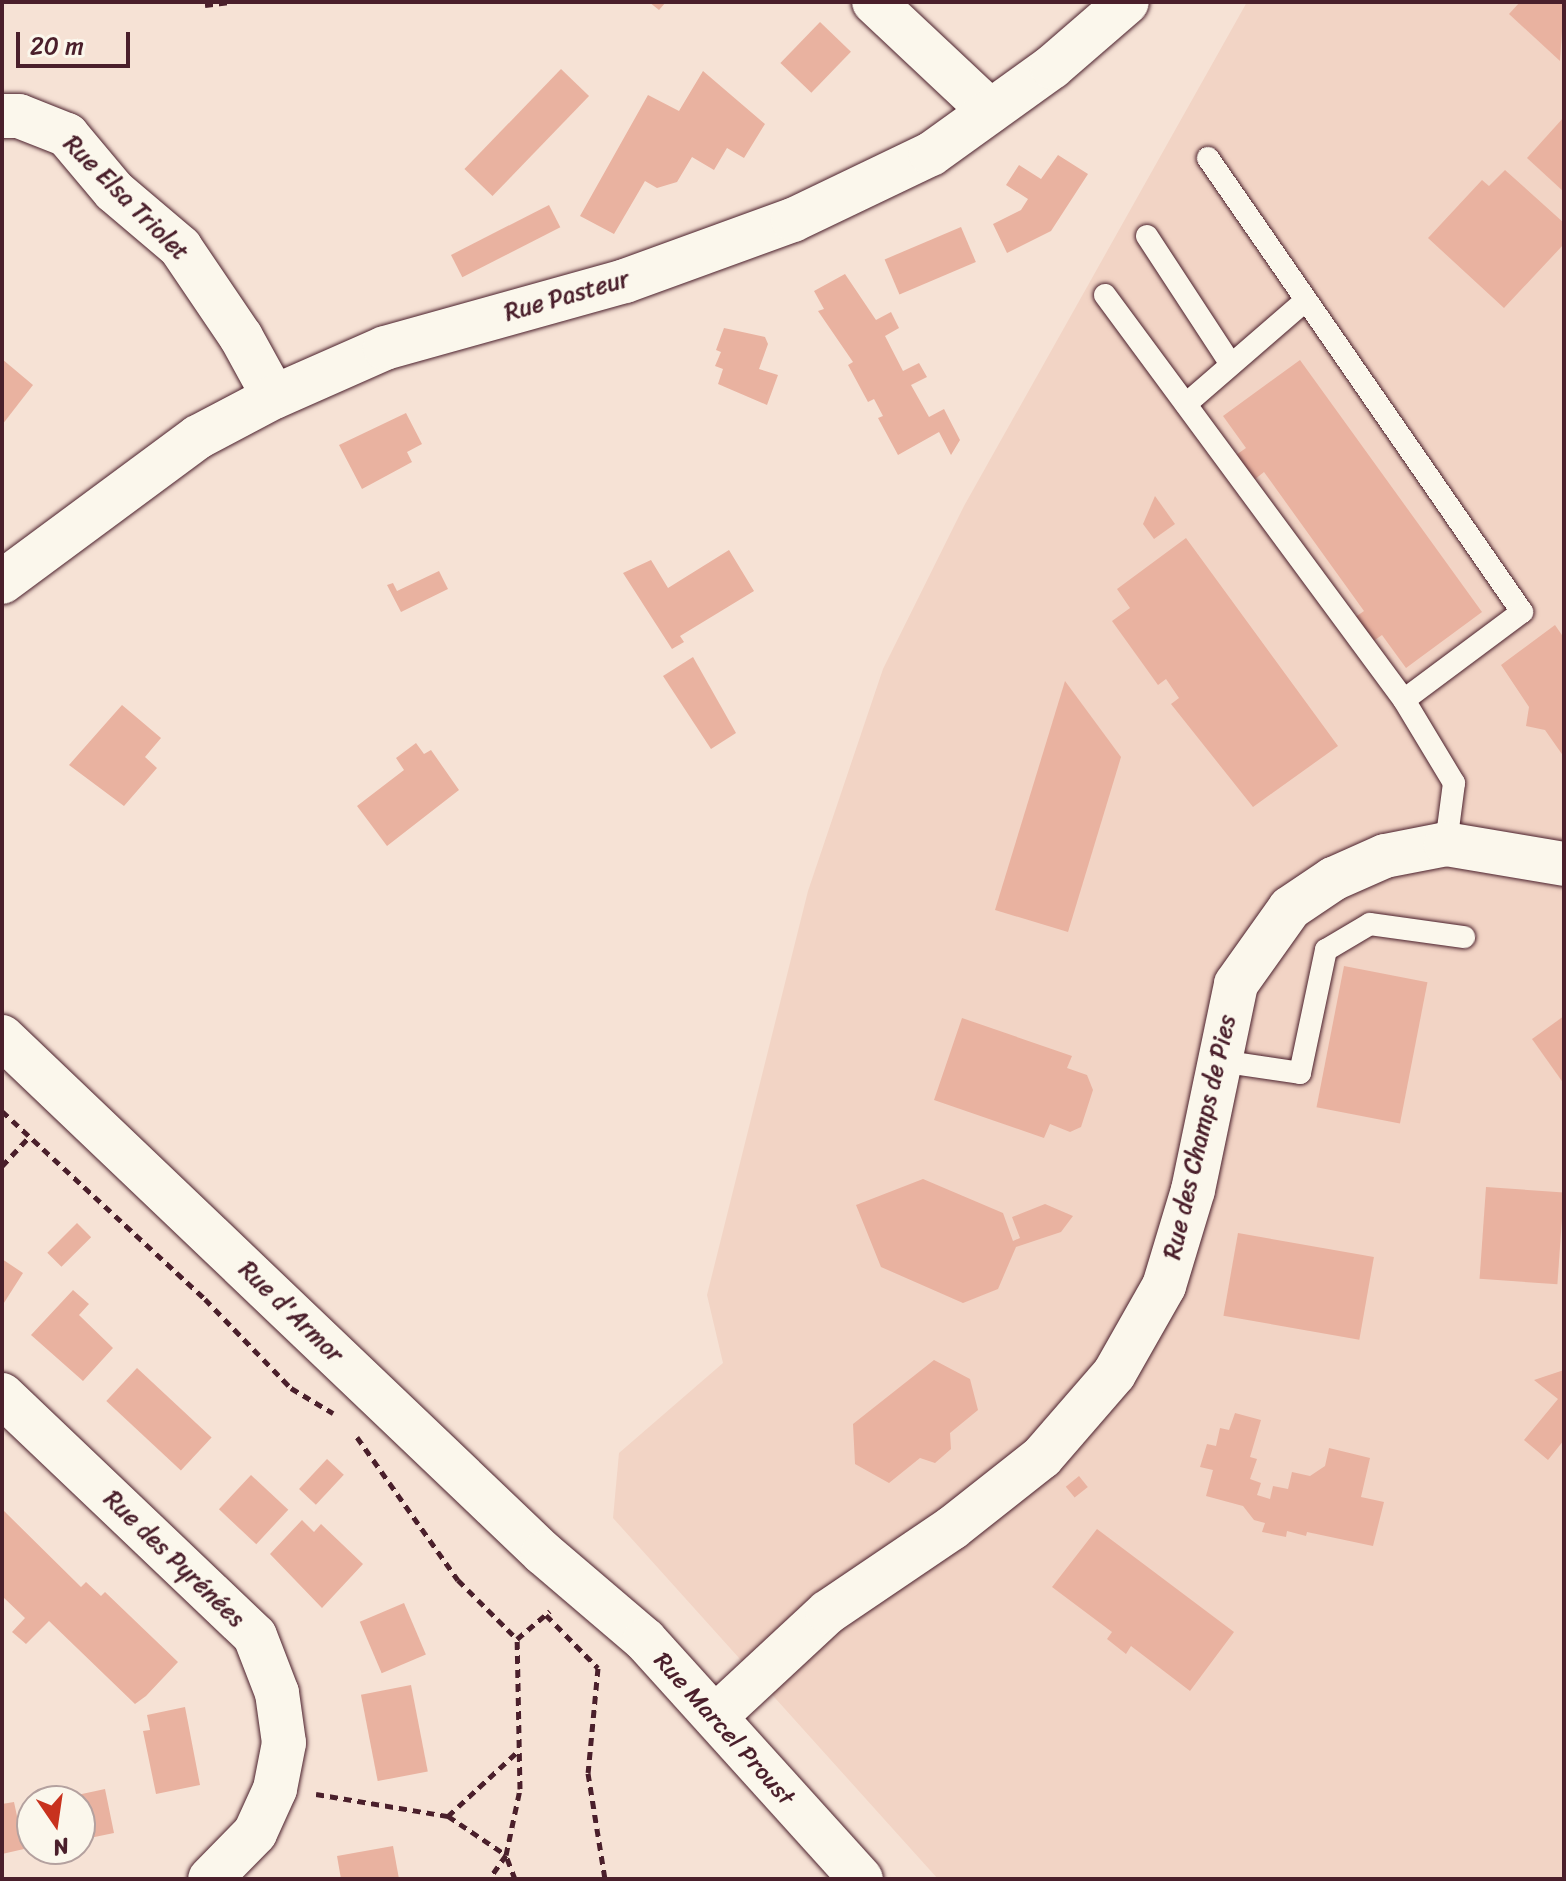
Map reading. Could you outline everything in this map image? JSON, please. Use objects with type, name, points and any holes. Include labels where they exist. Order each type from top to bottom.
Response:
[{"type":"street","points":[[874,2],[990,111]]},
{"type":"street","name":"Rue Pasteur","points":[[2,582],[198,437],[274,397],[385,348],[625,281],[793,220],[931,154],[1052,67],[1127,2]]},
{"type":"street","name":"Rue Elsa Triolet","points":[[2,116],[19,116],[67,135],[114,191],[180,247],[241,337],[274,397]]},
{"type":"street","name":"Rue des Champs de Pies","points":[[717,1715],[828,1612],[952,1528],[1042,1457],[1114,1374],[1164,1286],[1193,1190],[1236,984],[1290,908],[1333,879],[1385,856],[1446,844],[1564,864]]},
{"type":"street","name":"Rue d'Armor","points":[[2,1037],[582,1585]]},
{"type":"street","name":"Rue des Pyrénées","points":[[2,1395],[255,1636],[277,1693],[284,1743],[275,1789],[255,1833],[210,1879]]},
{"type":"street","name":"Rue Marcel Proust","points":[[582,1585],[717,1715],[861,1879]]},
{"type":"lane","points":[[1208,158],[1522,612],[1404,700]]},
{"type":"lane","points":[[1147,236],[1230,363]]},
{"type":"lane","points":[[1105,295],[1404,700],[1454,783],[1446,844]]},
{"type":"lane","points":[[1186,404],[1305,301]]},
{"type":"lane","points":[[1220,1061],[1300,1073],[1326,950],[1370,924],[1464,937]]},
{"type":"path","points":[[205,5],[228,2]]},
{"type":"path","points":[[2,1111],[205,1299],[291,1388],[341,1418]]},
{"type":"path","points":[[2,1166],[29,1137]]},
{"type":"path","points":[[350,1428],[384,1470],[458,1580],[517,1639],[520,1789],[506,1855],[489,1879]]},
{"type":"path","points":[[517,1639],[582,1585]]},
{"type":"path","points":[[546,1615],[598,1668],[588,1773],[605,1879]]},
{"type":"path","points":[[448,1816],[518,1751]]},
{"type":"path","points":[[275,1789],[448,1816],[506,1855],[515,1879]]},
{"type":"shaded area","points":[[1247,2],[1564,2],[1564,1879],[938,1879],[613,1518],[619,1453],[723,1363],[707,1295],[808,891],[883,669],[964,506]]},
{"type":"building","points":[[649,2],[666,2],[659,10]]},
{"type":"building","points":[[1520,2],[1564,2],[1560,61],[1509,14]]},
{"type":"building","points":[[820,22],[851,52],[811,93],[780,63]]},
{"type":"building","points":[[561,69],[589,96],[492,196],[464,169]]},
{"type":"building","points":[[703,71],[765,124],[744,158],[727,148],[714,170],[692,157],[677,182],[657,188],[645,181],[614,234],[580,216],[648,95],[679,111]]},
{"type":"building","points":[[1564,117],[1564,192],[1527,158]]},
{"type":"building","points":[[1058,155],[1088,174],[1051,231],[1007,253],[993,224],[1021,210],[1028,199],[1006,185],[1019,165],[1041,179]]},
{"type":"building","points":[[1505,170],[1564,223],[1564,244],[1504,308],[1428,238],[1482,180],[1489,186]]},
{"type":"building","points":[[549,205],[560,227],[462,277],[451,255]]},
{"type":"building","points":[[961,227],[976,262],[899,294],[885,259]]},
{"type":"building","points":[[845,274],[876,320],[891,312],[899,328],[885,336],[903,371],[919,363],[927,377],[911,385],[929,417],[944,409],[960,440],[951,455],[939,432],[898,455],[878,418],[883,416],[874,399],[868,402],[848,365],[853,362],[818,311],[824,309],[814,291]]},
{"type":"building","points":[[724,328],[765,337],[768,344],[759,369],[778,375],[767,405],[718,384],[723,369],[715,366],[721,352],[716,350]]},
{"type":"building","points":[[2,359],[33,385],[2,425]]},
{"type":"building","points":[[1300,360],[1482,612],[1406,668],[1382,635],[1372,642],[1354,618],[1364,611],[1264,472],[1254,480],[1236,455],[1246,448],[1223,416]]},
{"type":"building","points":[[406,413],[422,444],[407,452],[412,462],[362,489],[339,445]]},
{"type":"building","points":[[1155,496],[1175,524],[1154,539],[1143,524]]},
{"type":"building","points":[[1186,538],[1338,746],[1253,807],[1171,704],[1179,698],[1166,679],[1158,685],[1112,621],[1130,608],[1117,589]]},
{"type":"building","points":[[729,550],[754,591],[680,636],[684,642],[672,649],[623,573],[651,560],[668,588]]},
{"type":"building","points":[[439,571],[448,589],[401,612],[387,585],[393,583],[397,591]]},
{"type":"building","points":[[1555,625],[1564,638],[1564,757],[1545,730],[1526,726],[1529,707],[1501,665]]},
{"type":"building","points":[[693,657],[736,733],[711,749],[663,676]]},
{"type":"building","points":[[1065,681],[1121,757],[1068,932],[995,910]]},
{"type":"building","points":[[122,705],[161,738],[145,757],[157,768],[124,806],[69,765]]},
{"type":"building","points":[[416,743],[424,754],[431,750],[459,790],[387,846],[357,806],[404,770],[396,758]]},
{"type":"building","points":[[1344,966],[1427,982],[1400,1124],[1317,1107]]},
{"type":"building","points":[[1564,1016],[1564,1084],[1532,1039]]},
{"type":"building","points":[[962,1018],[1072,1056],[1067,1068],[1087,1075],[1093,1090],[1081,1127],[1070,1132],[1050,1124],[1044,1138],[934,1100]]},
{"type":"building","points":[[923,1179],[1003,1213],[1013,1241],[1020,1238],[1012,1217],[1045,1204],[1073,1216],[1061,1232],[1016,1247],[998,1289],[963,1303],[881,1267],[856,1205]]},
{"type":"building","points":[[1486,1187],[1564,1192],[1557,1284],[1480,1279]]},
{"type":"building","points":[[77,1223],[91,1237],[61,1267],[47,1253]]},
{"type":"building","points":[[1238,1233],[1374,1257],[1359,1340],[1223,1316]]},
{"type":"building","points":[[2,1259],[23,1273],[2,1306]]},
{"type":"building","points":[[73,1290],[89,1304],[79,1315],[113,1348],[83,1381],[31,1335]]},
{"type":"building","points":[[934,1360],[970,1379],[978,1410],[950,1433],[951,1449],[935,1463],[920,1458],[889,1483],[855,1464],[853,1424]]},
{"type":"building","points":[[137,1368],[212,1438],[181,1470],[106,1401]]},
{"type":"building","points":[[1564,1370],[1564,1440],[1548,1460],[1524,1440],[1558,1399],[1534,1380]]},
{"type":"building","points":[[1235,1413],[1261,1420],[1250,1457],[1257,1459],[1250,1479],[1261,1483],[1257,1495],[1270,1499],[1273,1486],[1288,1489],[1292,1472],[1310,1476],[1325,1466],[1329,1448],[1370,1458],[1361,1497],[1384,1502],[1373,1546],[1307,1532],[1306,1536],[1287,1531],[1286,1537],[1262,1532],[1265,1523],[1254,1520],[1243,1506],[1206,1496],[1213,1470],[1200,1467],[1207,1444],[1216,1446],[1220,1428],[1229,1430]]},
{"type":"building","points":[[327,1459],[344,1475],[316,1505],[299,1489]]},
{"type":"building","points":[[251,1475],[288,1510],[256,1544],[219,1509]]},
{"type":"building","points":[[1079,1476],[1088,1487],[1075,1498],[1066,1487]]},
{"type":"building","points":[[2,1509],[81,1587],[86,1582],[101,1596],[105,1592],[178,1662],[135,1704],[49,1621],[26,1644],[12,1632],[25,1618],[2,1596]]},
{"type":"building","points":[[302,1520],[314,1532],[321,1524],[363,1564],[322,1608],[270,1554]]},
{"type":"building","points":[[1097,1529],[1234,1632],[1190,1691],[1131,1646],[1126,1654],[1107,1639],[1112,1632],[1052,1587]]},
{"type":"building","points":[[404,1603],[426,1655],[382,1673],[360,1622]]},
{"type":"building","points":[[411,1685],[428,1771],[378,1781],[361,1695]]},
{"type":"building","points":[[185,1707],[200,1785],[156,1794],[143,1731],[150,1730],[147,1715]]},
{"type":"building","points":[[105,1789],[114,1833],[96,1837],[96,1791]]},
{"type":"building","points":[[14,1802],[16,1851],[2,1854],[2,1804]]},
{"type":"building","points":[[393,1846],[399,1879],[341,1879],[337,1856]]}]
